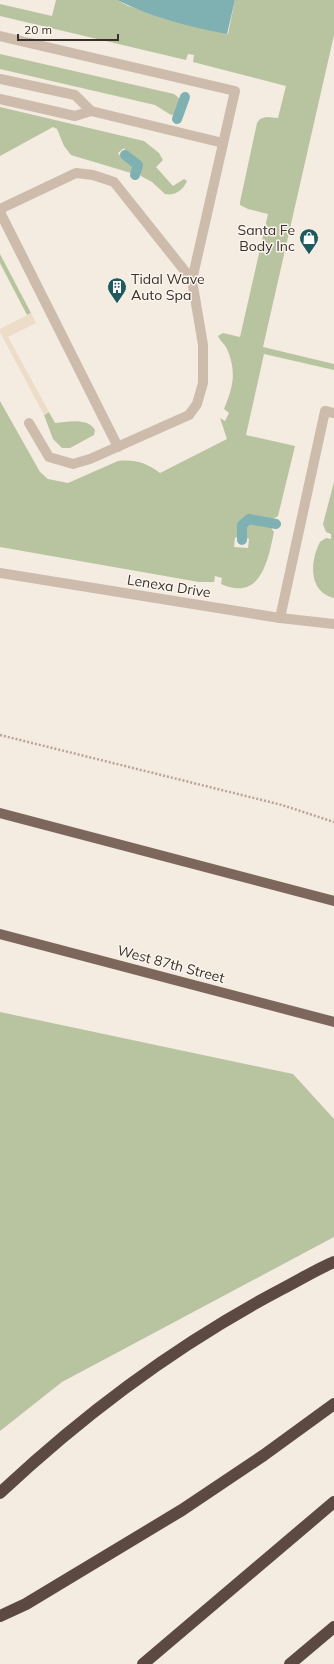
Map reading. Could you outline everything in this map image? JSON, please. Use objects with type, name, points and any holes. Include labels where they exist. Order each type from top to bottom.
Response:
[{"type":"highway","points":[[0,1493],[95,1411],[170,1356],[244,1309],[334,1262]]},
{"type":"highway","points":[[0,1616],[26,1604],[182,1510],[264,1455],[334,1404]]},
{"type":"highway","points":[[143,1664],[334,1502]]},
{"type":"highway","points":[[290,1664],[334,1627]]},
{"type":"main road","points":[[0,813],[334,900]]},
{"type":"main road","name":"West 87th Street","points":[[0,934],[334,1022]]},
{"type":"street","points":[[0,36],[235,91],[192,280],[204,346],[203,383],[197,404],[189,415],[90,459],[73,464],[49,457],[30,423]]},
{"type":"street","points":[[0,79],[75,95],[91,111]]},
{"type":"street","points":[[0,99],[75,116],[91,111],[223,143]]},
{"type":"street","points":[[118,447],[0,210],[76,173],[93,175],[114,182],[192,280]]},
{"type":"street","points":[[280,618],[325,411],[334,413]]},
{"type":"street","name":"Lenexa Drive","points":[[0,573],[280,618],[334,624]]},
{"type":"path","points":[[0,735],[282,805],[334,822]]},
{"type":"green space","points":[[56,0],[117,0],[128,6],[228,34],[235,0],[334,0],[334,35],[263,347],[334,364],[334,370],[264,354],[246,435],[295,446],[278,516],[273,519],[254,517],[246,518],[242,522],[237,537],[235,538],[234,547],[248,548],[249,539],[246,538],[245,528],[251,522],[269,525],[274,532],[265,566],[254,583],[245,587],[235,588],[221,584],[222,578],[215,576],[214,582],[199,582],[0,547],[0,401],[40,472],[48,479],[68,483],[118,461],[140,462],[160,473],[227,439],[220,418],[225,421],[229,413],[224,409],[232,386],[233,372],[227,349],[218,336],[223,333],[240,337],[268,214],[248,209],[240,205],[240,202],[257,123],[260,119],[266,117],[278,118],[286,86],[193,62],[194,55],[188,54],[186,60],[0,16],[0,4],[52,16]]},
{"type":"green space","points":[[0,54],[174,94],[179,98],[179,106],[175,114],[171,115],[155,105],[0,69]]},
{"type":"green space","points":[[0,107],[144,141],[159,153],[163,160],[156,167],[173,186],[184,179],[187,181],[178,192],[165,194],[152,182],[141,176],[139,172],[140,166],[128,156],[124,148],[118,153],[123,160],[126,157],[135,165],[133,172],[131,173],[71,155],[64,146],[57,129],[53,127],[0,156]]},
{"type":"green space","points":[[0,254],[31,313],[27,315],[0,263]]},
{"type":"green space","points":[[49,412],[55,423],[77,421],[87,423],[95,430],[94,435],[70,448],[62,448],[53,439],[44,415]]},
{"type":"green space","points":[[334,482],[334,598],[326,595],[319,589],[316,583],[313,566],[314,558],[320,542],[326,538],[331,539],[331,534],[326,532],[323,524]]},
{"type":"green space","points":[[0,1012],[293,1074],[334,1119],[334,1237],[62,1382],[0,1431]]},
{"type":"shaded area","points":[[31,313],[36,323],[8,337],[49,412],[44,415],[0,332],[0,329]]},
{"type":"water","points":[[117,0],[235,0],[227,34],[171,21],[143,12]]},
{"type":"waterway","points":[[177,119],[185,97]]},
{"type":"waterway","points":[[125,155],[138,165],[135,175]]},
{"type":"waterway","points":[[242,540],[242,525],[249,519],[276,524]]},
{"type":"place","name":"Santa Fe Body Inc","points":[[309,255]]},
{"type":"place","name":"Tidal Wave Auto Spa","points":[[117,304]]}]
